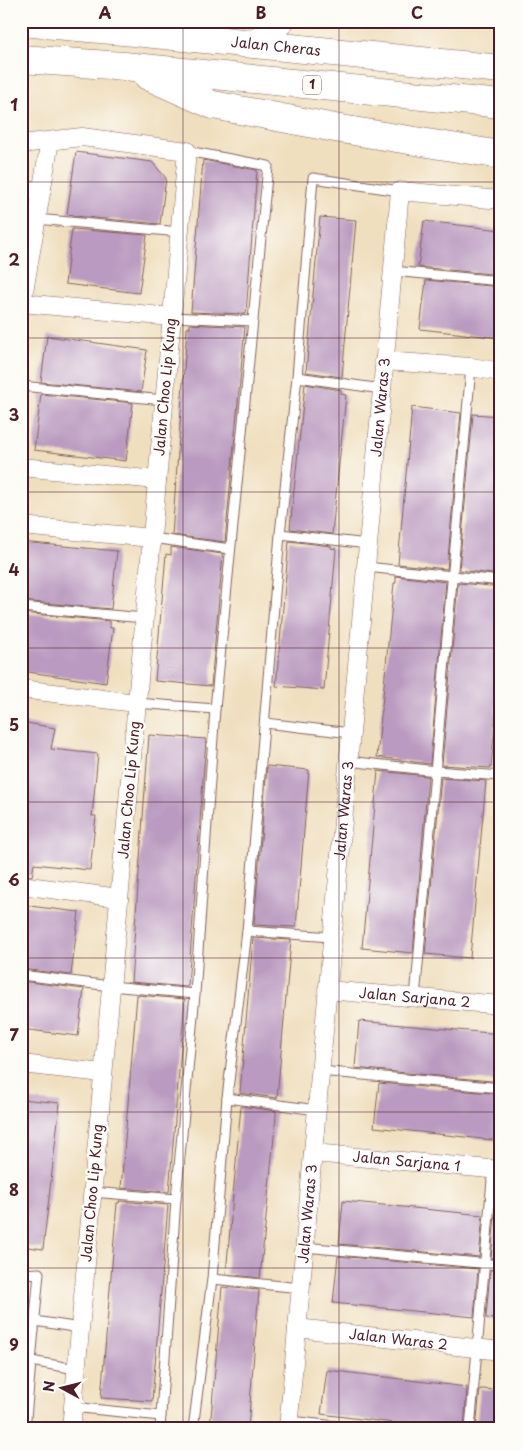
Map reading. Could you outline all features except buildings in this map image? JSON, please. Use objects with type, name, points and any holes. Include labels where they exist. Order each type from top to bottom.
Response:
[{"type":"highway","points":[[236,21],[256,44],[280,21]]},
{"type":"highway","name":"Jalan Cheras","points":[[21,22],[501,68]]},
{"type":"highway","points":[[466,65],[501,52]]},
{"type":"highway","name":"1","points":[[21,59],[124,66],[501,104]]},
{"type":"highway","points":[[124,66],[213,105],[335,128],[501,155]]},
{"type":"street","points":[[21,144],[82,137],[187,151]]},
{"type":"street","points":[[50,141],[24,274],[22,306],[172,317]]},
{"type":"street","name":"Jalan Choo Lip Kung","points":[[70,1429],[187,151]]},
{"type":"street","points":[[21,191],[42,189]]},
{"type":"street","points":[[400,191],[501,200]]},
{"type":"street","name":"Jalan Waras 3","points":[[288,1425],[400,191]]},
{"type":"street","points":[[384,361],[471,367],[501,372]]},
{"type":"street","points":[[21,467],[157,480]]},
{"type":"street","points":[[21,526],[152,538]]},
{"type":"street","points":[[21,689],[136,703]]},
{"type":"street","points":[[21,885],[119,898]]},
{"type":"street","name":"Jalan Sarjana 2","points":[[328,990],[415,998],[500,1001]]},
{"type":"street","points":[[21,1064],[103,1073]]},
{"type":"street","name":"Jalan Sarjana 1","points":[[313,1154],[497,1170]]},
{"type":"street","name":"Jalan Waras 2","points":[[297,1328],[501,1351]]},
{"type":"lane","points":[[160,1429],[176,1199],[195,994],[215,709],[268,166],[187,151]]},
{"type":"lane","points":[[193,1429],[212,1279],[227,1098],[247,931],[280,534],[297,377],[313,178],[400,191]]},
{"type":"lane","points":[[36,219],[180,232]]},
{"type":"lane","points":[[392,271],[501,281]]},
{"type":"lane","points":[[172,317],[253,321]]},
{"type":"lane","points":[[415,998],[471,367]]},
{"type":"lane","points":[[297,377],[382,389]]},
{"type":"lane","points":[[21,386],[164,400]]},
{"type":"lane","points":[[280,534],[368,544]]},
{"type":"lane","points":[[152,538],[230,550]]},
{"type":"lane","points":[[366,567],[501,581]]},
{"type":"lane","points":[[21,607],[144,618]]},
{"type":"lane","points":[[136,703],[215,709]]},
{"type":"lane","points":[[265,723],[350,733]]},
{"type":"lane","points":[[348,761],[501,776]]},
{"type":"lane","points":[[247,931],[332,937]]},
{"type":"lane","points":[[21,975],[195,994]]},
{"type":"lane","points":[[320,1071],[501,1088]]},
{"type":"lane","points":[[227,1098],[317,1110]]},
{"type":"lane","points":[[470,1429],[485,1263],[497,1170]]},
{"type":"lane","points":[[92,1192],[176,1199]]},
{"type":"lane","points":[[304,1247],[501,1265]]},
{"type":"lane","points":[[21,1274],[39,1273],[24,1422]]},
{"type":"lane","points":[[212,1279],[301,1288]]},
{"type":"lane","points":[[21,1328],[34,1326],[80,1328]]},
{"type":"lane","points":[[30,1361],[76,1369]]},
{"type":"lane","points":[[72,1407],[161,1416]]},
{"type":"lane","points":[[288,1425],[365,1429]]}]
